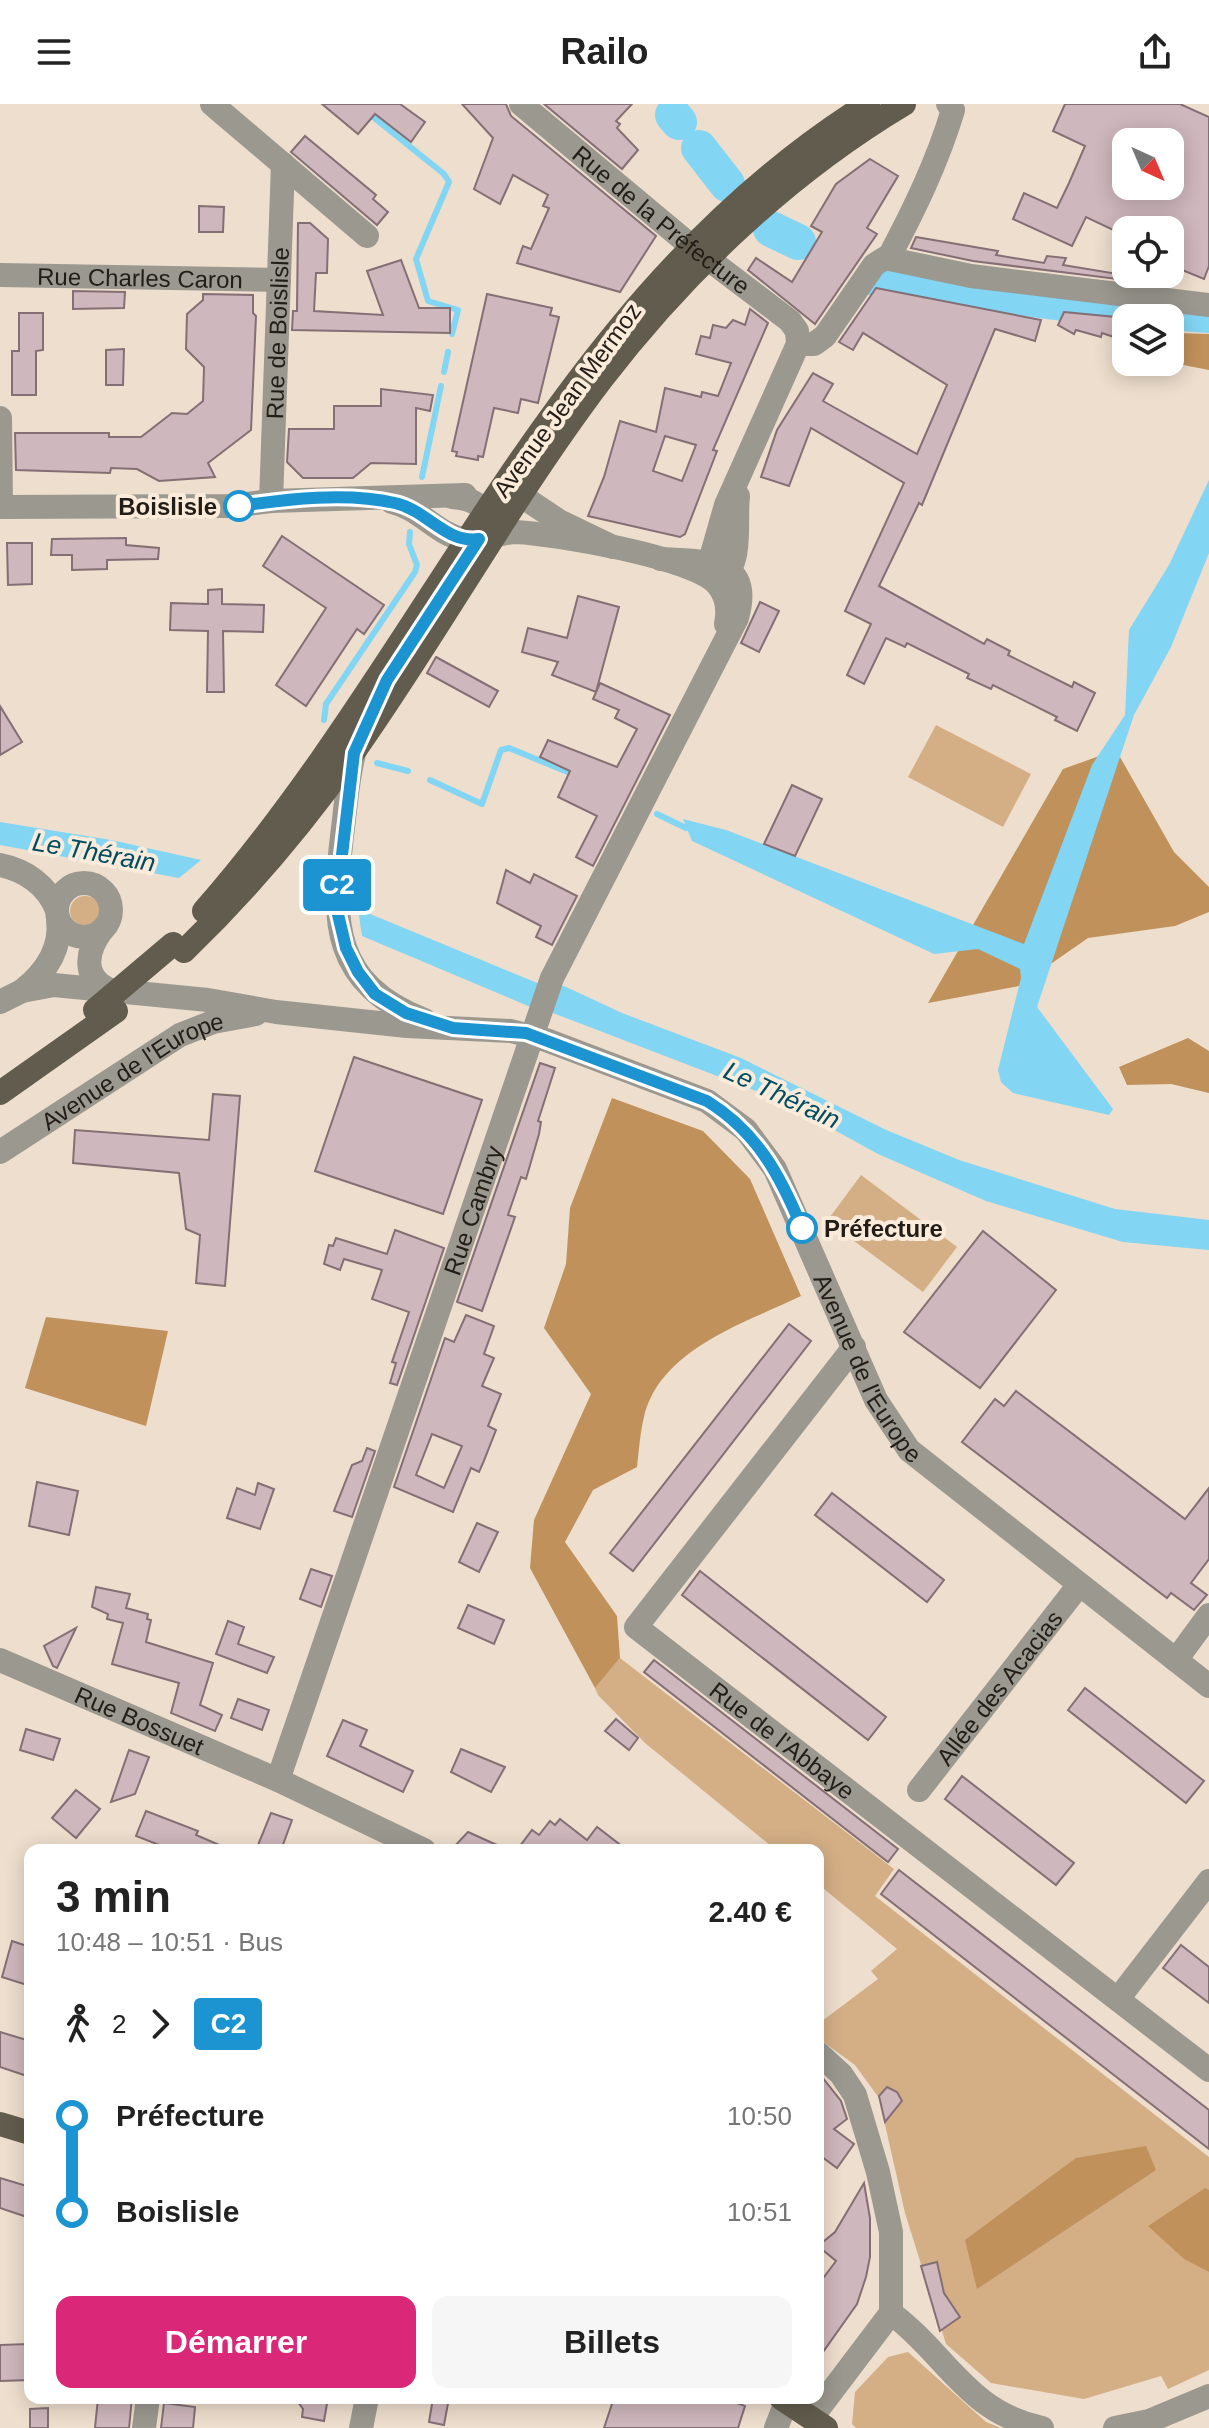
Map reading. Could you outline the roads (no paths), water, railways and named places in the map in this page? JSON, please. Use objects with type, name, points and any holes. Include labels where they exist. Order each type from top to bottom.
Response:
[{"type":"main road","name":"Avenue Jean Mermoz","points":[[178,947],[315,769],[477,535],[699,253],[787,160],[868,104]]},
{"type":"main road","name":"Avenue Jean Mermoz","points":[[511,492],[577,378],[653,285],[904,104]]},
{"type":"main road","name":"Avenue Jean Mermoz","points":[[0,1093],[178,947],[269,862],[354,753],[477,535]]},
{"type":"main road","name":"Avenue Jean Mermoz","points":[[0,1077],[106,1003]]},
{"type":"main road","points":[[0,2124],[24,2131]]},
{"type":"main road","points":[[792,2404],[820,2422]]},
{"type":"street","points":[[212,104],[367,236]]},
{"type":"street","name":"Rue de la Préfecture","points":[[521,104],[699,253],[790,321],[798,340]]},
{"type":"street","points":[[888,259],[925,189],[953,110],[948,104]]},
{"type":"street","name":"Rue de Boislisle","points":[[271,501],[283,164]]},
{"type":"street","points":[[366,499],[411,508],[477,535],[527,533],[613,547],[715,573],[735,549],[738,496],[749,453],[798,340],[814,344],[825,336],[876,262],[888,259],[971,276],[1209,305]]},
{"type":"street","name":"Rue Charles Caron","points":[[0,275],[279,280]]},
{"type":"street","points":[[0,418],[0,507],[232,506],[271,501],[452,497],[511,492],[559,521],[613,547]]},
{"type":"street","points":[[452,497],[467,499],[477,535]]},
{"type":"street","name":"Rue Cambry","points":[[278,1780],[552,978],[713,662],[728,613],[726,599],[715,573]]},
{"type":"street","points":[[354,753],[336,894],[341,935],[358,972],[375,994],[406,1013],[453,1028]]},
{"type":"street","points":[[0,865],[34,879],[53,900],[57,914],[59,934],[49,962],[22,991]]},
{"type":"street","points":[[102,930],[90,936],[77,936],[65,930],[57,914],[60,897],[69,887],[81,883],[94,885],[105,893],[111,905],[110,919],[90,948],[88,962],[106,1003]]},
{"type":"street","name":"Avenue de l'Europe","points":[[0,1002],[22,991],[54,985],[106,1003],[157,996],[276,1012],[453,1028],[535,1026],[707,1101],[746,1130],[782,1182],[884,1414],[909,1450],[1209,1686]]},
{"type":"street","points":[[157,996],[173,1012],[171,1040]]},
{"type":"street","name":"Avenue de l'Europe","points":[[0,1152],[171,1040],[213,1022],[276,1012]]},
{"type":"street","name":"Rue de l'Abbaye","points":[[854,1347],[636,1627],[1209,2070]]},
{"type":"street","name":"Allée des Acacias","points":[[919,1790],[1079,1585]]},
{"type":"street","points":[[1176,1660],[1209,1615]]},
{"type":"street","name":"Rue Bossuet","points":[[0,1660],[278,1780],[411,1844]]},
{"type":"street","points":[[1118,1999],[1209,1881]]},
{"type":"street","points":[[820,2422],[891,2313],[891,2232],[878,2172],[855,2095],[841,2074],[824,2058]]},
{"type":"street","points":[[891,2313],[913,2330],[963,2386],[988,2408],[1011,2420],[1042,2428]]},
{"type":"street","points":[[1115,2428],[1149,2421],[1209,2396]]},
{"type":"street","points":[[144,2428],[147,2404]]},
{"type":"street","points":[[361,2428],[366,2404]]},
{"type":"street","points":[[776,2428],[783,2404]]},
{"type":"water","points":[[1209,480],[1209,553],[1171,647],[1134,715],[1037,1007],[1113,1109],[1109,1115],[1013,1093],[1001,1082],[998,1070],[1021,978],[1020,969],[978,949],[934,954],[692,841],[683,819],[726,830],[1024,944],[1092,765],[1125,715],[1129,630],[1169,565]]},
{"type":"water","name":"Le Thérain","points":[[0,822],[111,840],[201,860],[179,878],[0,845]]},
{"type":"water","name":"Le Thérain","points":[[358,909],[547,987],[564,986],[622,1013],[741,1058],[884,1129],[959,1160],[1115,1209],[1209,1220],[1209,1250],[1123,1242],[986,1201],[878,1154],[782,1101],[533,1008],[362,936]]},
{"type":"waterway","points":[[357,104],[444,174],[449,182],[416,259],[428,301],[458,310],[452,334]]},
{"type":"waterway","points":[[673,115],[679,122]]},
{"type":"waterway","points":[[699,148],[727,184]]},
{"type":"waterway","points":[[771,229],[798,242]]},
{"type":"waterway","points":[[874,278],[1085,306],[1209,315]]},
{"type":"waterway","points":[[444,372],[448,352]]},
{"type":"waterway","points":[[422,477],[441,386]]},
{"type":"waterway","points":[[324,720],[326,704],[415,572],[417,565],[409,544],[410,532]]},
{"type":"waterway","points":[[430,780],[482,804],[501,750],[509,748],[575,775]]},
{"type":"waterway","points":[[377,763],[408,771]]},
{"type":"waterway","points":[[657,814],[686,828]]},
{"type":"place","name":"Boislisle","points":[[239,506]]},
{"type":"place","name":"Préfecture","points":[[802,1228]]}]
